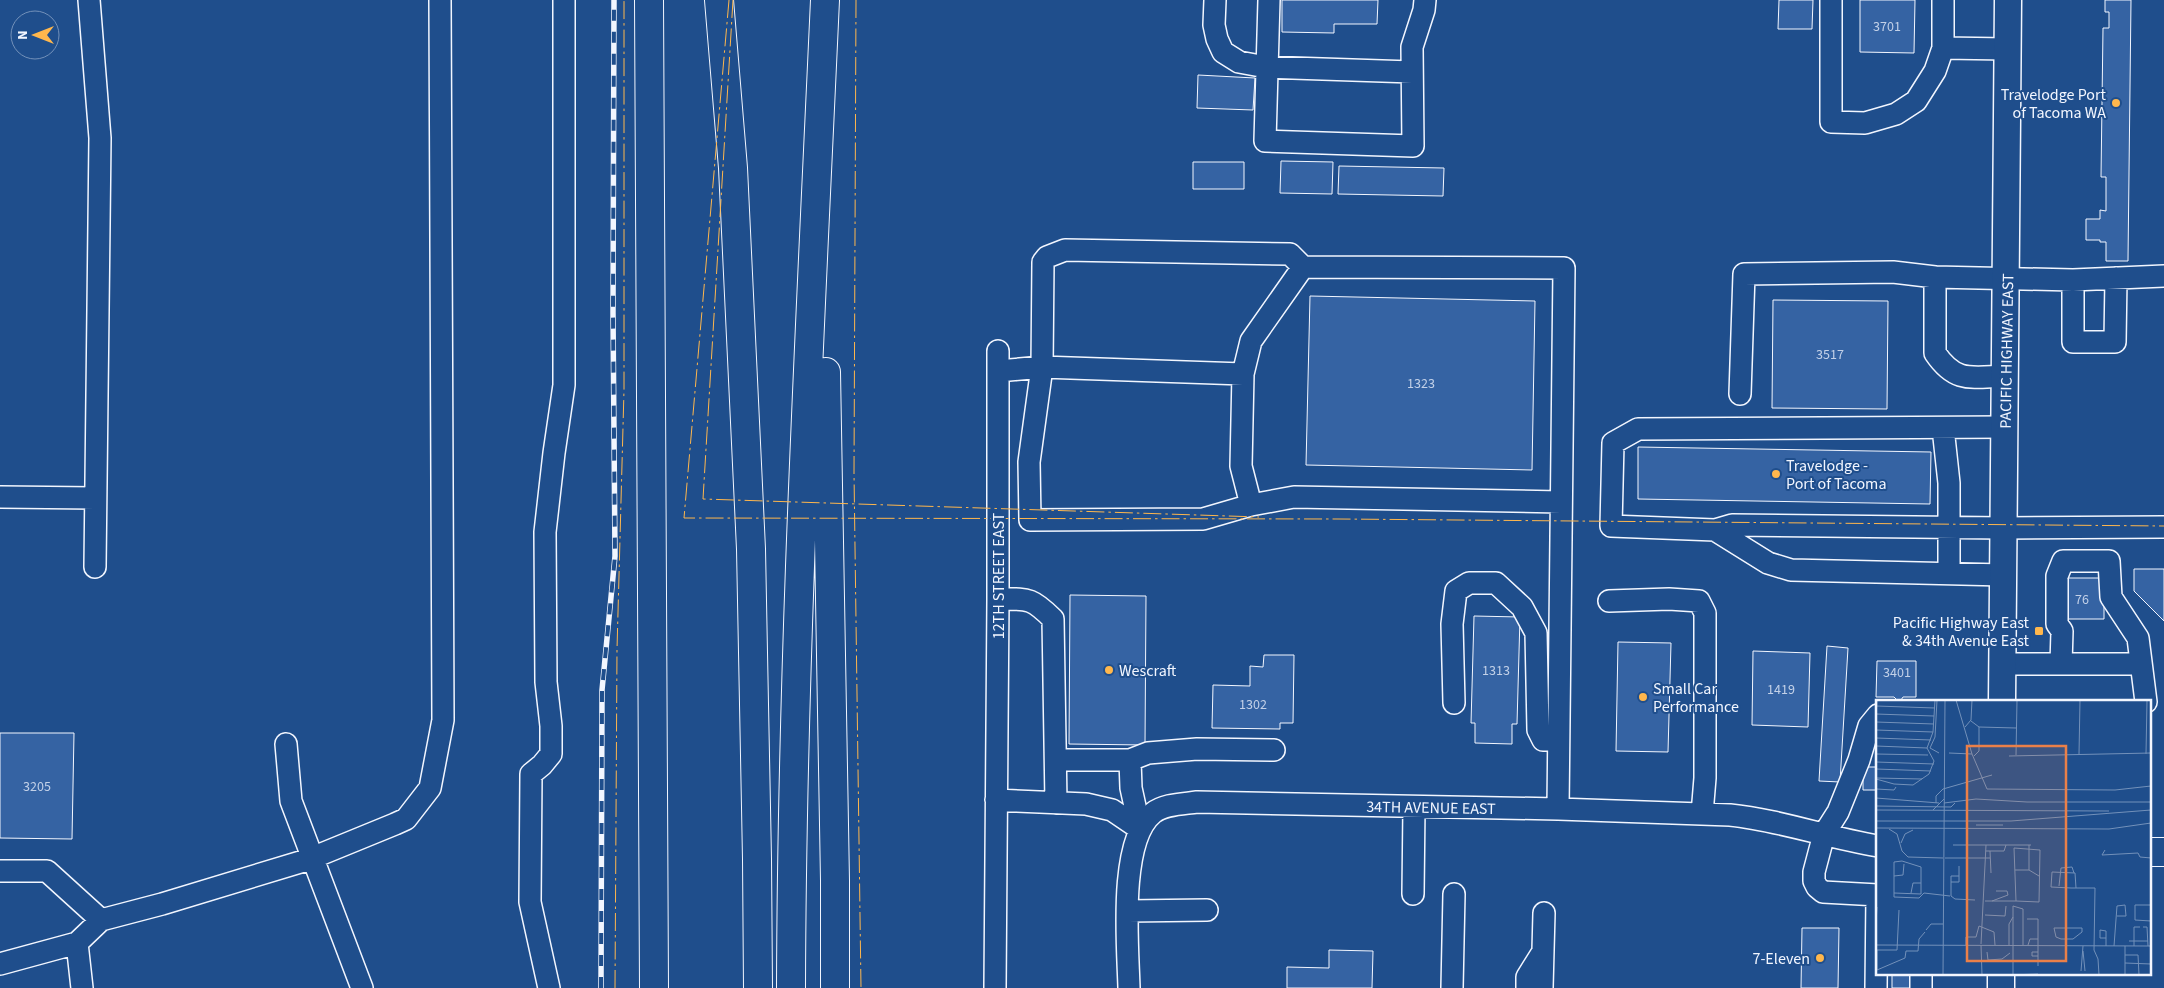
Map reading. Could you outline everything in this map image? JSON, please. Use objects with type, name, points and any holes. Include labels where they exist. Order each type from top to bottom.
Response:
[{"type":"highway","points":[[649,0],[654,988]]},
{"type":"highway","points":[[719,0],[733,168],[751,549],[758,988]]},
{"type":"highway","points":[[791,988],[791,858],[803,491],[827,0]]},
{"type":"highway","points":[[827,0],[826,410],[835,881],[835,988]]},
{"type":"main road","name":"PACIFIC HIGHWAY EAST","points":[[2002,700],[2008,0]]},
{"type":"street","points":[[89,0],[100,138],[95,566]]},
{"type":"street","points":[[0,964],[77,943],[101,920],[162,904],[312,858],[406,819],[430,788],[443,720],[440,0]]},
{"type":"street","points":[[549,988],[530,902],[530,774],[542,765],[551,754],[551,726],[546,682],[545,532],[564,385],[564,0]]},
{"type":"street","points":[[1214,0],[1214,25],[1217,39],[1223,52],[1239,62],[1266,68],[1412,72]]},
{"type":"street","points":[[1269,0],[1265,141],[1412,146],[1412,47],[1424,10],[1424,0]]},
{"type":"street","points":[[1831,0],[1831,122],[1865,122],[1896,114],[1916,101],[1934,71],[1943,48],[1943,0]]},
{"type":"street","points":[[1943,48],[2008,49]]},
{"type":"street","points":[[1030,520],[1029,462],[1042,367],[1043,262],[1047,257],[1065,250],[1290,254],[1303,267],[1564,268],[1558,809]]},
{"type":"street","points":[[1251,505],[1241,466],[1242,374],[1251,341],[1303,267]]},
{"type":"street","points":[[1740,394],[1744,274],[1893,272],[1935,277],[2073,280],[2164,276]]},
{"type":"street","points":[[1935,277],[1935,353],[1952,373],[1964,377],[2006,376]]},
{"type":"street","points":[[2073,280],[2073,342],[2115,342],[2116,278]]},
{"type":"street","name":"12TH STREET EAST","points":[[995,988],[998,361],[1042,367]]},
{"type":"street","points":[[1042,367],[1242,374]]},
{"type":"street","points":[[2005,427],[1638,429],[1613,443],[1611,526],[1715,530],[1732,525],[2004,528],[2164,527]]},
{"type":"street","points":[[1943,428],[1949,483],[1949,573]]},
{"type":"street","points":[[0,497],[95,498]]},
{"type":"street","points":[[998,518],[1030,520],[1202,519],[1251,505],[1294,498],[1561,502]]},
{"type":"street","points":[[2080,561],[2081,527]]},
{"type":"street","points":[[1715,530],[1768,563],[1791,570],[2004,575]]},
{"type":"street","points":[[2060,664],[2062,631],[2058,624],[2058,576],[2063,561],[2109,562],[2111,597],[2138,638],[2146,700]]},
{"type":"street","points":[[1454,703],[1452,624],[1456,591],[1469,583],[1496,584],[1522,607],[1536,633],[1538,730],[1543,740],[1558,740]]},
{"type":"street","points":[[1609,601],[1669,598],[1699,601],[1706,613],[1705,768],[1702,814]]},
{"type":"street","points":[[998,599],[1026,599],[1039,605],[1053,619],[1056,803]]},
{"type":"street","points":[[2003,664],[2140,664]]},
{"type":"street","points":[[1876,717],[1869,726],[1859,760],[1838,812],[1824,834],[1814,872],[1814,881],[1823,892],[1830,894],[1876,895]]},
{"type":"street","points":[[286,744],[291,801],[362,988]]},
{"type":"street","points":[[1056,760],[1130,760],[1148,754],[1175,751],[1274,750]]},
{"type":"street","points":[[1129,988],[1128,911],[1133,849],[1140,829],[1131,788],[1130,760]]},
{"type":"street","points":[[996,800],[1086,804],[1112,810],[1140,829]]},
{"type":"street","name":"34TH AVENUE EAST","points":[[1140,829],[1153,813],[1172,805],[1197,802],[1558,809],[1702,814],[1757,818],[1876,846]]},
{"type":"street","points":[[1412,894],[1414,807]]},
{"type":"street","points":[[0,872],[47,871],[101,920]]},
{"type":"street","points":[[1452,988],[1454,894]]},
{"type":"street","points":[[1128,911],[1206,910]]},
{"type":"street","points":[[1542,988],[1544,913]]},
{"type":"street","points":[[77,943],[82,988]]},
{"type":"street","points":[[1527,988],[1527,977],[1543,950]]},
{"type":"building","points":[[1282,0],[1378,0],[1377,24],[1334,24],[1334,33],[1282,32]]},
{"type":"building","points":[[1779,0],[1813,0],[1812,29],[1778,29]]},
{"type":"building","points":[[1860,0],[1915,0],[1914,53],[1860,52]]},
{"type":"building","name":"Travelodge Port of Tacoma WA","points":[[2105,0],[2131,0],[2128,261],[2106,261],[2106,242],[2086,240],[2086,219],[2100,219],[2100,210],[2106,211],[2106,177],[2101,177],[2103,28],[2109,28],[2109,12],[2105,12]]},
{"type":"building","points":[[1198,75],[1255,78],[1253,110],[1197,108]]},
{"type":"building","points":[[1281,161],[1333,162],[1332,194],[1280,193]]},
{"type":"building","points":[[1193,162],[1244,162],[1244,189],[1193,189]]},
{"type":"building","points":[[1339,166],[1444,168],[1443,196],[1338,194]]},
{"type":"building","points":[[1310,296],[1535,301],[1532,470],[1306,465]]},
{"type":"building","points":[[1773,300],[1888,301],[1887,409],[1772,408]]},
{"type":"building","points":[[1638,447],[1931,452],[1930,504],[1638,499]]},
{"type":"building","points":[[2134,569],[2164,569],[2164,621],[2134,591]]},
{"type":"building","points":[[2060,578],[2104,578],[2104,619],[2060,619]]},
{"type":"building","points":[[1070,595],[1146,596],[1145,745],[1069,744]]},
{"type":"building","points":[[1474,616],[1520,617],[1517,724],[1512,724],[1512,744],[1475,743],[1475,723],[1471,723]]},
{"type":"building","name":"Small Car Performance","points":[[1618,642],[1671,643],[1668,752],[1616,751]]},
{"type":"building","points":[[1827,646],[1848,648],[1840,782],[1819,781]]},
{"type":"building","points":[[1753,651],[1810,653],[1808,727],[1752,725]]},
{"type":"building","points":[[1264,655],[1294,655],[1293,723],[1280,723],[1280,729],[1212,728],[1213,685],[1250,686],[1250,666],[1263,667]]},
{"type":"building","points":[[1877,661],[1916,661],[1916,697],[1903,697],[1901,700],[1897,700],[1894,697],[1876,697]]},
{"type":"building","points":[[0,733],[74,733],[72,839],[0,838]]},
{"type":"building","points":[[1863,767],[1876,767],[1876,790],[1863,790]]},
{"type":"building","name":"7-Eleven","points":[[1802,928],[1839,928],[1838,988],[1801,988]]},
{"type":"building","points":[[1329,950],[1373,951],[1372,988],[1287,988],[1287,967],[1329,968]]},
{"type":"building","points":[[1892,976],[1910,976],[1910,988],[1892,988]]},
{"type":"railway","points":[[601,988],[602,690],[615,556],[613,313],[614,0]]},
{"type":"power","points":[[615,988],[617,650],[624,390],[624,0]]},
{"type":"power","points":[[729,0],[684,518],[1339,519],[2164,526]]},
{"type":"power","points":[[733,0],[703,499],[1259,517]]},
{"type":"power","points":[[856,0],[854,473],[861,988]]},
{"type":"place","name":"Travelodge Port of Tacoma WA","points":[[2116,103]]},
{"type":"place","name":"Travelodge - Port of Tacoma","points":[[1776,474]]},
{"type":"place","name":"Pacific Highway East & 34th Avenue East","points":[[2039,631]]},
{"type":"place","name":"Wescraft","points":[[1109,670]]},
{"type":"place","name":"Small Car Performance","points":[[1643,697]]},
{"type":"place","name":"7-Eleven","points":[[1820,958]]}]
